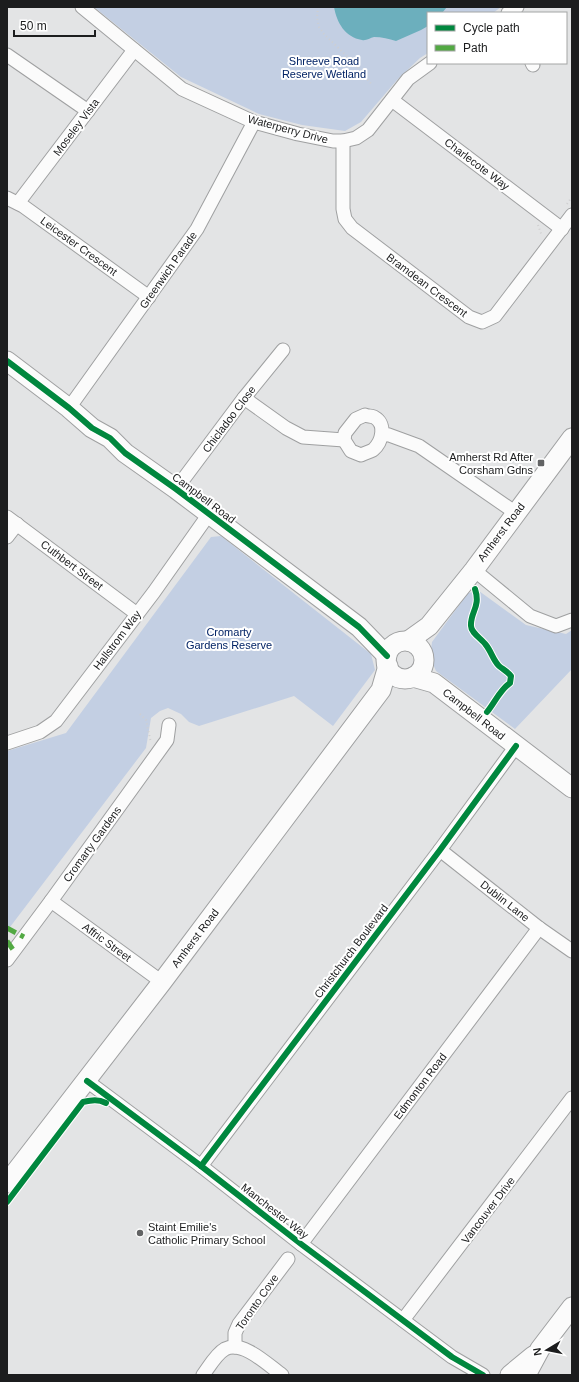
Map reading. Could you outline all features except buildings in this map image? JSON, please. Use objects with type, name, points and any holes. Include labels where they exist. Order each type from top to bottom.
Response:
[{"type":"main road","name":"Campbell Road","points":[[7,361],[69,408],[92,428],[110,438],[125,453],[176,489],[358,627],[406,659],[434,683],[572,788]]},
{"type":"main road","name":"Amherst Road","points":[[7,1183],[162,982],[572,438]]},
{"type":"main road","points":[[526,1375],[540,1349],[572,1307]]},
{"type":"main road","points":[[510,1375],[540,1349]]},
{"type":"street","name":"Waterperry Drive","points":[[82,7],[182,89],[254,122],[298,134],[333,141],[343,141],[356,138],[368,130],[408,79],[429,64]]},
{"type":"street","name":"Moseley Vista","points":[[13,201],[88,111],[134,50]]},
{"type":"street","points":[[7,55],[88,111]]},
{"type":"street","name":"Charlecote Way","points":[[392,100],[562,228]]},
{"type":"street","name":"Greenwich Parade","points":[[69,408],[198,229],[254,122]]},
{"type":"street","name":"Bramdean Crescent","points":[[343,141],[343,209],[345,219],[352,228],[469,317],[482,322],[495,316],[572,215]]},
{"type":"street","name":"Leicester Crescent","points":[[13,201],[23,206],[148,297]]},
{"type":"street","name":"Chicladoo Close","points":[[176,489],[244,398],[283,350]]},
{"type":"street","points":[[244,398],[286,428],[303,437],[344,440]]},
{"type":"street","points":[[365,415],[374,418],[382,425],[382,434],[377,446],[371,451],[361,455],[351,451],[344,440],[345,433],[356,419],[365,415]]},
{"type":"street","points":[[382,434],[389,435],[419,446],[516,513]]},
{"type":"street","name":"Hallstrom Way","points":[[7,743],[40,732],[56,722],[137,614],[209,514]]},
{"type":"street","points":[[7,537],[12,520]]},
{"type":"street","name":"Cuthbert Street","points":[[12,520],[137,614]]},
{"type":"street","points":[[474,570],[530,616],[556,626],[572,620]]},
{"type":"street","name":"Cromarty Gardens","points":[[7,960],[167,740],[169,725]]},
{"type":"street","name":"Christchurch Boulevard","points":[[201,1166],[440,850],[516,746]]},
{"type":"street","name":"Dublin Lane","points":[[440,850],[539,928],[572,951]]},
{"type":"street","name":"Affric Street","points":[[51,901],[162,982]]},
{"type":"street","name":"Edmonton Road","points":[[301,1244],[539,928]]},
{"type":"street","name":"Manchester Way","points":[[86,1081],[201,1166],[301,1244],[452,1357],[483,1375]]},
{"type":"street","name":"Vancouver Drive","points":[[403,1320],[572,1098]]},
{"type":"street","name":"Toronto Cove","points":[[235,1347],[235,1333],[239,1324],[288,1259]]},
{"type":"street","points":[[203,1375],[219,1354],[226,1348],[235,1347],[243,1348],[252,1353],[282,1375]]},
{"type":"street","name":"Manchester Way","points":[[452,1357],[468,1375]]},
{"type":"path","points":[[318,7],[317,16],[319,27],[372,85]]},
{"type":"path","points":[[140,714],[146,720],[154,758]]},
{"type":"green space","name":"Shreeve Road Reserve Wetland","points":[[94,7],[501,7],[494,12],[427,12],[427,54],[420,58],[397,80],[361,122],[345,131],[302,125],[259,114],[181,77]]},
{"type":"green space","name":"Cromarty Gardens Reserve","points":[[221,536],[371,654],[375,670],[333,726],[294,696],[199,726],[189,722],[181,714],[168,708],[160,711],[151,718],[146,748],[7,931],[7,751],[66,733],[211,537]]},
{"type":"green space","points":[[479,591],[526,625],[566,634],[572,630],[572,669],[515,729],[436,671],[430,657],[432,642],[468,593]]},
{"type":"water","points":[[334,7],[447,7],[443,12],[427,12],[427,27],[396,41],[374,37],[366,40],[356,38],[346,32],[337,18]]},
{"type":"marked path","points":[[7,928],[24,937]]},
{"type":"marked path","points":[[7,941],[14,951]]},
{"type":"cycle path","points":[[7,361],[69,408],[92,428],[110,438],[125,453],[176,489],[359,627],[387,656]]},
{"type":"cycle path","points":[[475,589],[477,600],[471,621],[471,629],[488,647],[497,664],[511,676],[510,683],[500,693],[487,712]]},
{"type":"cycle path","points":[[201,1166],[440,850],[516,746]]},
{"type":"cycle path","points":[[87,1081],[452,1357],[483,1375]]},
{"type":"cycle path","points":[[7,1202],[83,1102],[95,1100],[106,1103]]},
{"type":"place","name":"Amherst Rd After Corsham Gdns","points":[[541,463]]},
{"type":"place","name":"Staint Emilie's Catholic Primary School","points":[[140,1233]]}]
